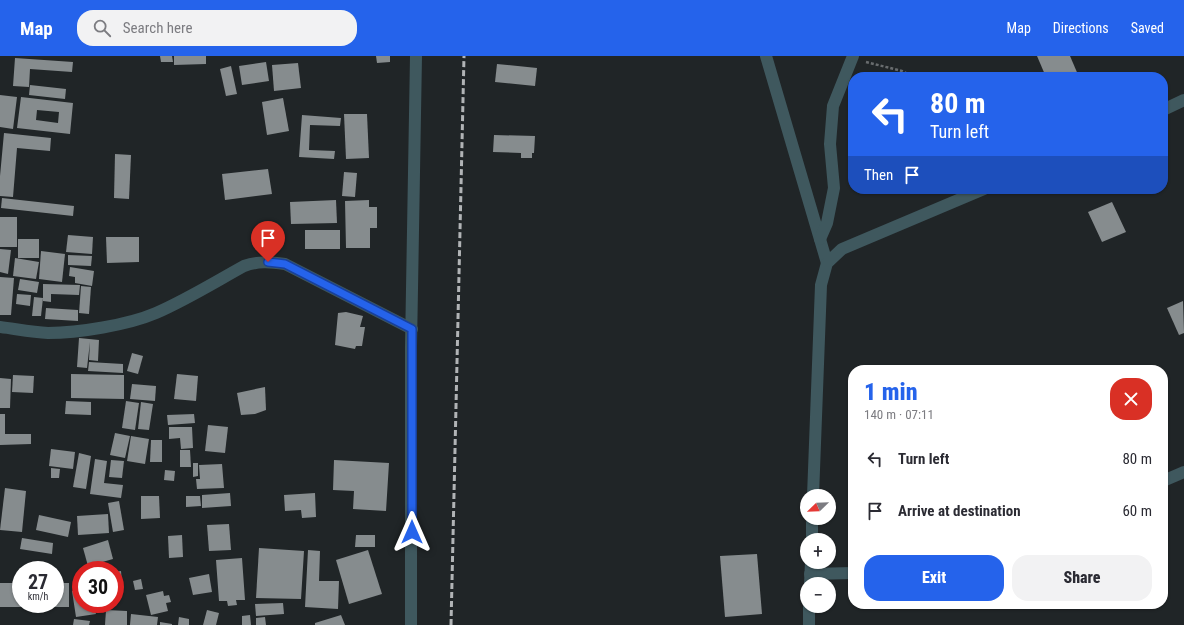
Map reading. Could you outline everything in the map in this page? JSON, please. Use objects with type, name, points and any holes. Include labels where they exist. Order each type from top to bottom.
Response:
[{"type":"street","points":[[411,625],[412,329],[416,56]]},
{"type":"street","points":[[766,56],[827,263],[821,285],[813,489]]},
{"type":"street","points":[[820,239],[827,223],[834,188],[830,144],[833,106],[852,57]]},
{"type":"street","points":[[1168,108],[1184,100]]},
{"type":"street","points":[[827,263],[842,249],[972,194]]},
{"type":"street","points":[[0,327],[48,333],[75,331],[123,323],[154,314],[244,266],[252,263],[268,262],[285,264],[412,329]]},
{"type":"street","points":[[1168,479],[1184,472]]},
{"type":"street","points":[[810,573],[848,573]]},
{"type":"street","points":[[809,613],[809,625]]},
{"type":"path","points":[[852,57],[904,72]]},
{"type":"building","points":[[160,56],[172,56],[173,62],[161,62]]},
{"type":"building","points":[[174,56],[206,56],[206,64],[174,65]]},
{"type":"building","points":[[376,56],[390,56],[390,62],[377,63]]},
{"type":"building","points":[[1037,56],[1070,56],[1077,72],[1044,72]]},
{"type":"building","points":[[15,58],[73,62],[72,72],[30,69],[29,87],[13,86]]},
{"type":"building","points":[[266,62],[269,81],[242,85],[239,66]]},
{"type":"building","points":[[298,63],[301,88],[274,91],[272,65]]},
{"type":"building","points":[[497,64],[537,68],[535,86],[495,82]]},
{"type":"building","points":[[231,66],[237,94],[226,96],[220,69]]},
{"type":"building","points":[[30,85],[66,89],[65,99],[29,95]]},
{"type":"building","points":[[0,95],[17,97],[13,129],[0,127]]},
{"type":"building","points":[[21,97],[73,103],[70,134],[17,128]],"holes":[[[37,110],[59,112],[58,123],[36,120]]]},
{"type":"building","points":[[283,98],[289,131],[267,135],[262,102]]},
{"type":"building","points":[[344,114],[367,114],[369,158],[346,159]]},
{"type":"building","points":[[302,115],[341,118],[340,126],[310,125],[309,150],[335,151],[334,159],[299,157]]},
{"type":"building","points":[[4,133],[51,138],[50,151],[17,148],[13,197],[0,196],[0,176]]},
{"type":"building","points":[[494,135],[535,136],[534,153],[532,153],[532,158],[521,158],[521,153],[493,152]]},
{"type":"building","points":[[115,154],[131,155],[129,199],[114,198]]},
{"type":"building","points":[[268,169],[272,194],[225,200],[222,174]]},
{"type":"building","points":[[344,172],[357,173],[355,197],[342,196]]},
{"type":"building","points":[[2,198],[74,206],[73,216],[1,208]]},
{"type":"building","points":[[336,200],[337,223],[291,224],[290,202]]},
{"type":"building","points":[[369,200],[369,207],[377,207],[377,228],[370,228],[370,248],[346,248],[345,201]]},
{"type":"building","points":[[1112,202],[1126,232],[1102,242],[1088,212]]},
{"type":"building","points":[[0,217],[17,217],[17,247],[0,247]]},
{"type":"building","points":[[305,230],[340,230],[340,249],[305,249]]},
{"type":"building","points":[[68,235],[93,237],[92,254],[66,252]]},
{"type":"building","points":[[106,237],[139,237],[139,262],[107,263]]},
{"type":"building","points":[[18,239],[39,239],[39,258],[18,258]]},
{"type":"building","points":[[0,249],[11,250],[8,274],[0,272]]},
{"type":"building","points":[[41,251],[65,254],[62,282],[39,279]]},
{"type":"building","points":[[68,255],[92,256],[91,266],[68,265]]},
{"type":"building","points":[[15,258],[39,262],[36,279],[13,276]]},
{"type":"building","points":[[70,267],[94,271],[92,286],[75,283],[75,277],[69,276]]},
{"type":"building","points":[[0,277],[14,278],[11,315],[0,315]]},
{"type":"building","points":[[20,279],[39,282],[37,293],[18,290]]},
{"type":"building","points":[[43,284],[80,285],[79,295],[51,294],[51,302],[43,301]]},
{"type":"building","points":[[81,286],[91,287],[89,314],[79,313]]},
{"type":"building","points":[[17,294],[31,295],[30,306],[16,304]]},
{"type":"building","points":[[34,297],[43,298],[41,316],[32,316]]},
{"type":"building","points":[[1183,301],[1184,333],[1179,335],[1167,308]]},
{"type":"building","points":[[46,308],[78,310],[78,321],[45,319]]},
{"type":"building","points":[[346,312],[363,316],[360,327],[365,327],[362,346],[356,346],[355,349],[335,345],[338,313]]},
{"type":"building","points":[[79,338],[99,340],[98,361],[89,360],[90,342],[87,368],[77,367]]},
{"type":"building","points":[[132,353],[143,356],[138,374],[127,371]]},
{"type":"building","points":[[89,362],[123,364],[123,373],[88,371]]},
{"type":"building","points":[[71,374],[124,375],[124,399],[71,398]]},
{"type":"building","points":[[177,374],[198,376],[196,401],[174,399]]},
{"type":"building","points":[[13,375],[34,376],[33,393],[12,392]]},
{"type":"building","points":[[0,378],[11,379],[10,408],[0,408]]},
{"type":"building","points":[[132,384],[156,386],[155,401],[130,399]]},
{"type":"building","points":[[265,387],[266,410],[255,414],[241,415],[237,393]]},
{"type":"building","points":[[66,401],[91,402],[91,415],[65,414]]},
{"type":"building","points":[[126,401],[139,403],[135,430],[122,428]]},
{"type":"building","points":[[141,402],[153,404],[149,430],[138,429]]},
{"type":"building","points":[[0,414],[5,414],[5,434],[31,434],[31,444],[0,445]]},
{"type":"building","points":[[194,414],[195,423],[168,425],[167,415]]},
{"type":"building","points":[[208,425],[228,427],[225,453],[205,451]]},
{"type":"building","points":[[169,427],[192,427],[193,448],[181,449],[180,438],[169,439]]},
{"type":"building","points":[[115,433],[130,436],[125,458],[110,455]]},
{"type":"building","points":[[131,436],[149,439],[145,464],[127,461]]},
{"type":"building","points":[[151,440],[162,440],[162,462],[150,462]]},
{"type":"building","points":[[51,449],[75,452],[73,469],[49,466]]},
{"type":"building","points":[[180,450],[190,450],[191,467],[180,467]]},
{"type":"building","points":[[79,453],[91,456],[86,489],[73,487]]},
{"type":"building","points":[[95,459],[107,461],[104,483],[123,485],[121,498],[90,494]]},
{"type":"building","points":[[111,460],[124,461],[122,478],[109,477]]},
{"type":"building","points":[[334,460],[389,463],[386,511],[353,509],[354,491],[333,490]]},
{"type":"building","points":[[193,463],[198,463],[198,476],[193,477]]},
{"type":"building","points":[[222,464],[224,488],[197,489],[196,479],[200,479],[199,465]]},
{"type":"building","points":[[51,468],[60,469],[59,478],[51,478]]},
{"type":"building","points":[[165,470],[175,471],[174,481],[164,480]]},
{"type":"building","points":[[5,488],[26,491],[22,532],[0,530]]},
{"type":"building","points":[[230,493],[231,506],[202,508],[202,495]]},
{"type":"building","points":[[315,493],[316,517],[302,518],[301,510],[285,511],[284,495]]},
{"type":"building","points":[[141,496],[159,496],[160,518],[141,519]]},
{"type":"building","points":[[186,496],[200,496],[201,506],[186,507]]},
{"type":"building","points":[[119,501],[124,530],[113,532],[108,503]]},
{"type":"building","points":[[108,514],[109,533],[78,535],[77,516]]},
{"type":"building","points":[[39,515],[71,522],[68,537],[36,530]]},
{"type":"building","points":[[229,524],[231,550],[209,551],[207,525]]},
{"type":"building","points":[[182,535],[183,557],[169,558],[168,536]]},
{"type":"building","points":[[356,535],[375,535],[375,547],[355,547]]},
{"type":"building","points":[[22,538],[53,543],[52,554],[20,549]]},
{"type":"building","points":[[108,540],[113,559],[106,561],[87,561],[83,548]]},
{"type":"building","points":[[259,548],[304,551],[301,599],[256,598]]},
{"type":"building","points":[[308,550],[320,551],[319,581],[339,581],[338,609],[305,607]]},
{"type":"building","points":[[368,550],[382,594],[349,604],[336,560]]},
{"type":"building","points":[[757,554],[762,614],[725,617],[720,556]]},
{"type":"building","points":[[242,558],[245,600],[236,600],[237,605],[228,606],[227,601],[219,601],[216,560]]},
{"type":"building","points":[[209,574],[212,592],[193,595],[189,578]]},
{"type":"building","points":[[141,579],[143,589],[135,590],[133,581]]},
{"type":"building","points":[[0,583],[12,583],[12,607],[0,607]]},
{"type":"building","points":[[64,583],[69,583],[69,607],[64,607]]},
{"type":"building","points":[[163,591],[164,596],[169,595],[171,602],[166,603],[168,611],[151,615],[146,595]]},
{"type":"building","points":[[283,603],[284,614],[256,616],[255,604]]},
{"type":"building","points":[[207,610],[219,613],[216,625],[203,625]]},
{"type":"building","points":[[124,611],[127,611],[127,625],[105,625],[106,613],[124,613]]},
{"type":"building","points":[[75,613],[96,614],[76,617]]},
{"type":"building","points":[[131,614],[158,617],[157,625],[130,625]]},
{"type":"building","points":[[250,615],[251,625],[242,625],[242,616]]},
{"type":"building","points":[[341,615],[345,625],[315,625],[315,623]]},
{"type":"building","points":[[179,617],[189,619],[189,625],[178,625]]},
{"type":"building","points":[[265,617],[266,625],[256,625],[256,618]]},
{"type":"building","points":[[74,619],[90,621],[89,625],[73,625]]},
{"type":"building","points":[[160,622],[172,624],[172,625],[160,625]]},
{"type":"railway","points":[[451,625],[464,56]]},
{"type":"route","points":[[268,262],[285,264],[412,329],[412,532]]}]
